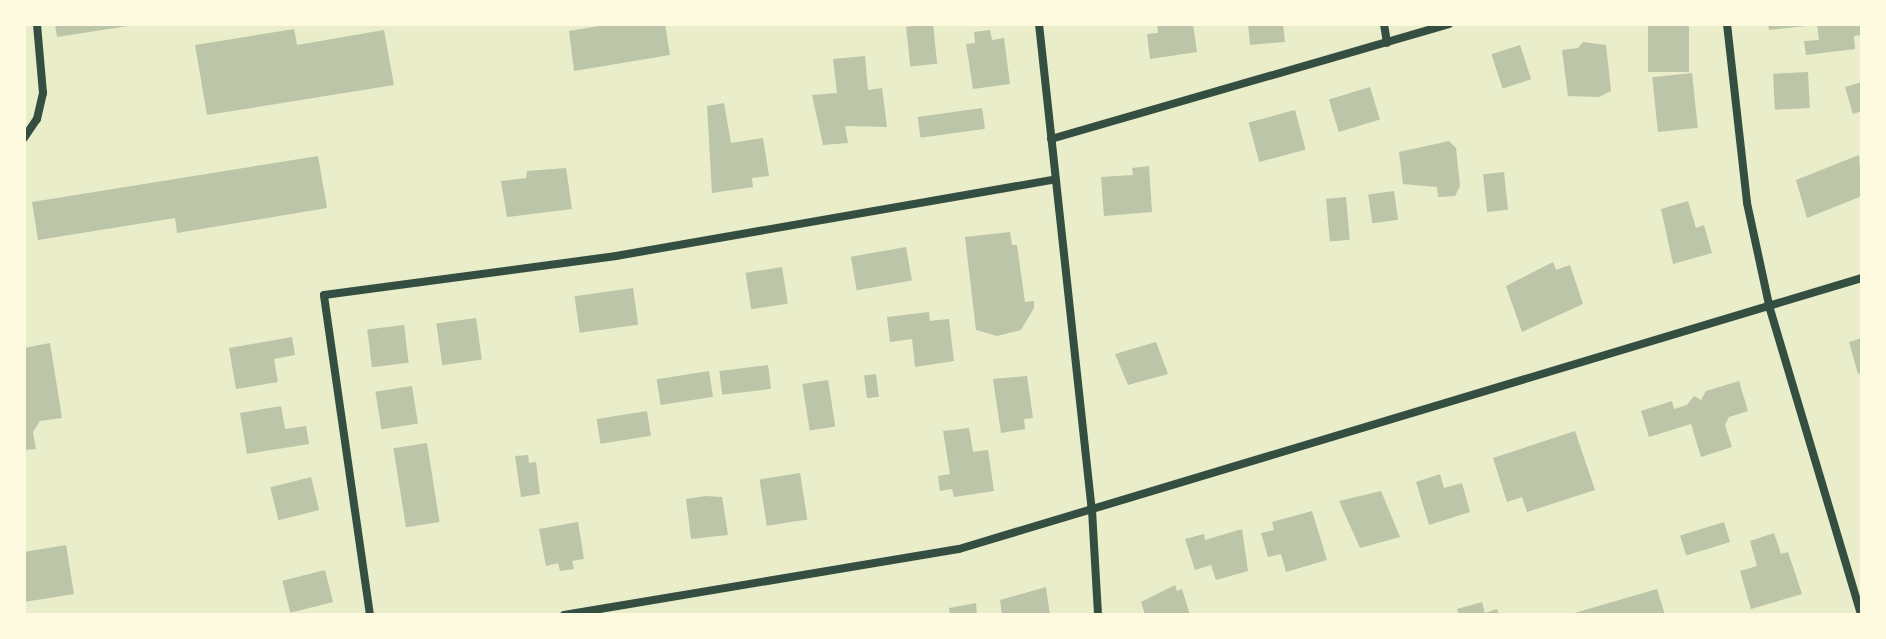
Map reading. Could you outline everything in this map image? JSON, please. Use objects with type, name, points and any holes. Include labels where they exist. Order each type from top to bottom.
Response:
[{"type":"street","points":[[24,138],[37,119],[43,93],[37,24]]},
{"type":"street","points":[[1039,24],[1092,510],[1098,615]]},
{"type":"street","points":[[1384,24],[1387,43]]},
{"type":"street","points":[[1051,139],[1449,24]]},
{"type":"street","points":[[1727,24],[1747,203],[1770,309],[1861,615]]},
{"type":"street","points":[[370,615],[324,295],[616,256],[1055,179]]},
{"type":"street","points":[[564,615],[959,549],[1770,309],[1862,278]]},
{"type":"building","points":[[55,24],[128,24],[128,26],[57,37]]},
{"type":"building","points":[[611,24],[665,24],[670,55],[574,71],[569,31]]},
{"type":"building","points":[[933,24],[937,64],[910,67],[906,27]]},
{"type":"building","points":[[1157,24],[1193,24],[1197,52],[1150,59],[1147,34],[1158,33]]},
{"type":"building","points":[[1248,24],[1283,24],[1285,42],[1250,45]]},
{"type":"building","points":[[1648,24],[1689,24],[1689,72],[1648,72]]},
{"type":"building","points":[[1768,24],[1806,24],[1806,26],[1769,30]]},
{"type":"building","points":[[1817,24],[1862,24],[1862,35],[1854,36],[1855,49],[1806,55],[1804,41],[1819,40]]},
{"type":"building","points":[[294,29],[297,45],[384,30],[394,85],[207,115],[195,45]]},
{"type":"building","points":[[990,30],[992,40],[1004,38],[1010,84],[973,89],[966,44],[975,43],[974,32]]},
{"type":"building","points":[[1583,42],[1606,45],[1611,91],[1599,97],[1568,96],[1562,50],[1578,48]]},
{"type":"building","points":[[1520,45],[1531,79],[1503,89],[1491,54]]},
{"type":"building","points":[[865,56],[868,90],[882,88],[887,127],[845,126],[848,143],[823,145],[812,95],[837,93],[833,59]]},
{"type":"building","points":[[1808,72],[1810,108],[1775,110],[1773,74]]},
{"type":"building","points":[[1692,73],[1698,128],[1658,132],[1652,77]]},
{"type":"building","points":[[1862,82],[1862,111],[1853,114],[1845,87]]},
{"type":"building","points":[[1370,87],[1380,120],[1339,132],[1329,100]]},
{"type":"building","points":[[724,103],[731,143],[763,138],[769,176],[752,178],[753,187],[712,193],[707,106]]},
{"type":"building","points":[[982,108],[985,129],[921,138],[918,117]]},
{"type":"building","points":[[1295,110],[1306,150],[1259,162],[1249,122]]},
{"type":"building","points":[[1449,141],[1456,148],[1460,186],[1455,196],[1438,197],[1437,187],[1403,184],[1399,152]]},
{"type":"building","points":[[1859,155],[1862,196],[1807,218],[1796,180]]},
{"type":"building","points":[[318,156],[327,208],[177,233],[175,218],[38,240],[32,202]]},
{"type":"building","points":[[1149,166],[1152,212],[1104,216],[1101,177],[1133,175],[1132,168]]},
{"type":"building","points":[[566,168],[572,209],[507,217],[501,181],[526,178],[527,171]]},
{"type":"building","points":[[1504,172],[1508,210],[1487,212],[1483,174]]},
{"type":"building","points":[[1394,191],[1398,220],[1372,223],[1368,195]]},
{"type":"building","points":[[1346,197],[1350,240],[1330,242],[1326,199]]},
{"type":"building","points":[[1688,201],[1696,228],[1704,225],[1712,253],[1673,264],[1661,209]]},
{"type":"building","points":[[1010,232],[1012,245],[1017,245],[1025,302],[1034,301],[1034,308],[1021,330],[997,336],[976,330],[965,237]]},
{"type":"building","points":[[906,247],[912,280],[857,290],[851,257]]},
{"type":"building","points":[[1553,262],[1556,270],[1570,265],[1583,304],[1522,332],[1506,286]]},
{"type":"building","points":[[782,267],[788,304],[751,309],[745,273]]},
{"type":"building","points":[[633,288],[638,325],[580,333],[575,296]]},
{"type":"building","points":[[929,312],[930,321],[949,319],[954,361],[915,367],[912,339],[890,342],[887,317]]},
{"type":"building","points":[[476,318],[482,360],[442,365],[436,324]]},
{"type":"building","points":[[404,325],[409,363],[372,367],[367,330]]},
{"type":"building","points":[[292,337],[295,355],[274,359],[278,382],[236,389],[229,348]]},
{"type":"building","points":[[1862,338],[1862,372],[1858,374],[1849,342]]},
{"type":"building","points":[[1156,342],[1168,374],[1128,385],[1115,354]]},
{"type":"building","points":[[50,343],[62,418],[40,421],[33,432],[36,449],[24,450],[24,348]]},
{"type":"building","points":[[768,365],[771,389],[722,395],[719,371]]},
{"type":"building","points":[[709,371],[713,397],[661,405],[657,379]]},
{"type":"building","points":[[876,374],[879,397],[867,398],[864,375]]},
{"type":"building","points":[[1027,376],[1033,418],[1024,419],[1025,429],[1001,433],[993,379]]},
{"type":"building","points":[[828,380],[835,426],[810,430],[802,384]]},
{"type":"building","points":[[1739,381],[1748,411],[1729,417],[1725,425],[1732,447],[1701,457],[1691,424],[1649,437],[1641,411],[1672,401],[1674,409],[1687,405],[1694,396],[1701,400],[1706,391]]},
{"type":"building","points":[[412,386],[418,424],[381,429],[375,392]]},
{"type":"building","points":[[281,406],[285,429],[306,426],[309,444],[247,454],[240,413]]},
{"type":"building","points":[[647,411],[651,436],[601,444],[597,419]]},
{"type":"building","points":[[969,428],[973,452],[988,450],[994,491],[954,497],[952,489],[940,491],[938,476],[950,474],[943,431]]},
{"type":"building","points":[[1575,431],[1595,490],[1527,512],[1522,497],[1507,502],[1493,458]]},
{"type":"building","points":[[427,443],[440,522],[406,527],[393,448]]},
{"type":"building","points":[[528,455],[529,463],[536,462],[540,494],[521,497],[515,456]]},
{"type":"building","points":[[800,473],[807,519],[767,526],[760,479]]},
{"type":"building","points":[[1440,474],[1444,488],[1462,483],[1470,512],[1429,525],[1416,482]]},
{"type":"building","points":[[311,477],[319,510],[278,520],[270,487]]},
{"type":"building","points":[[1381,491],[1400,537],[1360,548],[1339,501]]},
{"type":"building","points":[[722,497],[728,535],[691,539],[686,499]]},
{"type":"building","points":[[1312,511],[1327,560],[1286,572],[1281,554],[1268,557],[1261,533],[1274,530],[1272,522]]},
{"type":"building","points":[[578,522],[584,559],[572,561],[574,569],[560,571],[558,563],[546,566],[539,529]]},
{"type":"building","points":[[1724,522],[1730,542],[1686,556],[1680,535]]},
{"type":"building","points":[[1242,529],[1248,571],[1216,580],[1211,565],[1195,570],[1185,539],[1204,534],[1205,540]]},
{"type":"building","points":[[1774,533],[1781,554],[1788,552],[1802,594],[1751,609],[1740,571],[1757,566],[1750,541]]},
{"type":"building","points":[[66,545],[74,594],[24,602],[24,552]]},
{"type":"building","points":[[325,570],[333,602],[290,613],[282,581]]},
{"type":"building","points":[[1175,585],[1177,591],[1182,589],[1190,615],[1145,615],[1141,602]]},
{"type":"building","points":[[1046,587],[1050,615],[1002,615],[1000,600]]},
{"type":"building","points":[[1657,589],[1665,615],[1571,614]]},
{"type":"building","points":[[1482,602],[1485,613],[1497,609],[1499,615],[1459,615],[1457,609]]},
{"type":"building","points":[[976,603],[977,615],[950,615],[949,608]]}]
